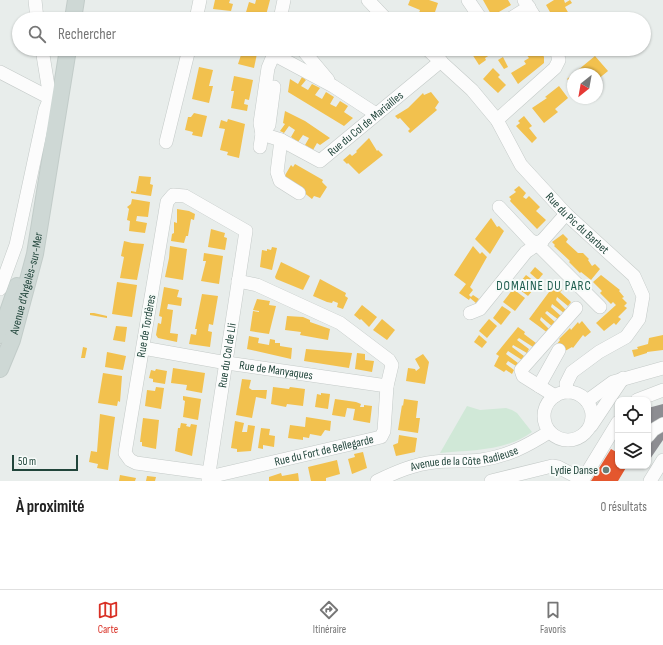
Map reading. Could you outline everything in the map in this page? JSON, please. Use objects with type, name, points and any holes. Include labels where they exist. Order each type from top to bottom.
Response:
[{"type":"main road","points":[[74,12],[76,0]]},
{"type":"main road","name":"Avenue d'Argelès-sur-Mer","points":[[0,369],[12,340],[35,254],[45,194],[55,101],[66,56]]},
{"type":"main road","name":"Avenue d'Argelès-sur-Mer","points":[[0,335],[22,272],[45,194]]},
{"type":"street","points":[[35,0],[36,12]]},
{"type":"street","points":[[197,12],[200,0]]},
{"type":"street","points":[[281,12],[284,0]]},
{"type":"street","points":[[290,12],[293,0]]},
{"type":"street","points":[[368,0],[379,12]]},
{"type":"street","points":[[468,0],[476,12]]},
{"type":"street","points":[[518,12],[527,4]]},
{"type":"street","points":[[44,56],[55,101]]},
{"type":"street","points":[[166,142],[186,56]]},
{"type":"street","name":"Rue du Col de Mariailles","points":[[274,56],[268,68],[260,123],[261,141],[281,140],[320,161],[441,61]]},
{"type":"street","points":[[283,56],[376,114]]},
{"type":"street","points":[[308,56],[333,86]]},
{"type":"street","name":"Rue du Pic du Barbet","points":[[435,56],[472,90],[497,120],[521,165],[566,214],[634,276],[643,296],[640,320],[626,337],[600,352],[572,372],[566,384],[568,392]]},
{"type":"street","points":[[497,120],[555,68],[559,60],[558,56]]},
{"type":"street","points":[[0,72],[55,101]]},
{"type":"street","points":[[0,289],[16,245],[45,110],[55,101]]},
{"type":"street","points":[[281,140],[277,172],[280,181],[299,193]]},
{"type":"street","name":"Rue de Tordères","points":[[208,477],[136,463],[130,460],[125,453],[167,202],[174,195],[186,196],[246,231]]},
{"type":"street","points":[[499,207],[530,240],[536,243],[542,241]]},
{"type":"street","points":[[470,313],[480,309],[526,252],[542,241],[566,214]]},
{"type":"street","name":"Rue du Col de Lli","points":[[208,477],[246,231]]},
{"type":"street","points":[[542,241],[540,247],[546,255],[600,307]]},
{"type":"street","name":"Rue du Fort de Bellegarde","points":[[208,477],[381,437],[384,431],[387,386],[392,365],[389,360],[340,322],[257,285],[238,281]]},
{"type":"street","points":[[555,396],[523,376],[521,370],[576,308]]},
{"type":"street","name":"Rue de Manyaques","points":[[143,348],[226,363],[387,386]]},
{"type":"street","points":[[539,386],[559,350]]},
{"type":"street","points":[[587,401],[613,382],[663,368]]},
{"type":"street","points":[[587,431],[592,414],[587,401],[582,396],[568,392],[555,396],[548,401],[544,409],[545,425],[549,432],[566,441],[579,438],[587,431],[618,388],[623,378]]},
{"type":"street","points":[[645,397],[663,390]]},
{"type":"street","points":[[650,433],[663,424]]},
{"type":"street","points":[[491,481],[529,476],[552,466],[558,467],[582,481],[615,427]]},
{"type":"street","points":[[587,431],[603,446]]},
{"type":"street","name":"Avenue de la Côte Radieuse","points":[[377,481],[398,470],[427,463],[482,460],[509,453],[527,447],[549,432]]},
{"type":"street","points":[[650,481],[663,460]]},
{"type":"green space","points":[[467,406],[480,410],[506,408],[512,410],[517,413],[532,432],[511,443],[500,446],[440,453]]},
{"type":"building: Logements","points":[[215,0],[230,0],[229,3],[233,4],[231,11],[213,9]]},
{"type":"building: Logements","points":[[256,0],[270,0],[267,12],[246,12],[249,2],[255,4]]},
{"type":"building: Logements","points":[[410,0],[429,0],[438,3],[435,12],[419,12],[420,10],[408,5]]},
{"type":"building: Logements","points":[[483,0],[508,0],[511,5],[499,12],[490,12]]},
{"type":"building: Logements","points":[[554,0],[564,0],[565,3],[570,0],[572,3],[565,7],[568,12],[550,12],[546,5]]},
{"type":"building: Logements","points":[[241,56],[257,56],[254,68],[238,64]]},
{"type":"building: Logements","points":[[473,56],[488,56],[485,58],[486,60],[479,65]]},
{"type":"building: Logements","points":[[528,56],[544,56],[544,63],[518,84],[511,73],[526,64],[524,61],[529,58]]},
{"type":"building: Logements","points":[[595,56],[608,71],[603,75],[603,68],[580,68]]},
{"type":"building: Logements","points":[[503,57],[508,67],[504,69],[498,60]]},
{"type":"building: Logements","points":[[199,67],[213,70],[209,86],[213,86],[209,103],[192,99]]},
{"type":"building: Logements","points":[[493,68],[500,75],[498,77],[506,85],[498,93],[483,79]]},
{"type":"building: Logements","points":[[234,76],[253,80],[249,100],[245,99],[244,104],[248,105],[247,111],[231,108],[234,91],[231,91]]},
{"type":"building: Logements","points":[[302,77],[306,80],[301,86],[308,90],[312,84],[320,88],[315,95],[322,99],[326,92],[334,97],[330,104],[336,107],[340,101],[348,106],[344,112],[353,118],[344,126],[288,92],[290,79],[298,84]]},
{"type":"building: Logements","points":[[559,86],[567,99],[555,109],[558,112],[544,123],[532,108],[547,98],[545,97]]},
{"type":"building: Logements","points":[[431,92],[439,102],[435,108],[437,110],[410,133],[408,131],[410,129],[400,118],[398,119],[395,116],[408,108],[423,93],[424,95]]},
{"type":"building: Logements","points":[[285,111],[305,121],[330,138],[320,145],[317,143],[313,150],[305,145],[309,138],[303,135],[298,142],[291,137],[295,130],[289,126],[284,133],[280,131],[285,124],[283,123]]},
{"type":"building: Logements","points":[[194,113],[207,116],[202,137],[192,135],[193,132],[185,130],[188,117],[191,117]]},
{"type":"building: Logements","points":[[524,116],[532,126],[529,128],[537,138],[532,143],[516,126],[520,123],[518,121]]},
{"type":"building: Logements","points":[[228,119],[245,124],[239,158],[227,155],[228,152],[220,150],[225,129],[219,128],[221,120],[227,122]]},
{"type":"building: Logements","points":[[369,138],[377,151],[378,150],[383,155],[359,174],[343,160],[350,154],[352,156],[357,152],[356,151]]},
{"type":"building: Logements","points":[[295,164],[323,180],[322,182],[327,187],[320,198],[314,196],[312,199],[284,177],[291,165],[293,167]]},
{"type":"building: Logements","points":[[139,176],[151,177],[150,184],[153,185],[151,196],[131,193],[131,191],[136,192]]},
{"type":"building: Logements","points":[[519,186],[526,193],[523,197],[526,199],[529,196],[540,207],[536,211],[546,220],[537,229],[510,201],[511,199],[509,197],[516,192],[514,190]]},
{"type":"building: Logements","points":[[132,199],[150,202],[148,217],[137,216],[136,221],[147,223],[145,233],[129,231],[130,221],[127,220],[129,209],[127,207],[131,204]]},
{"type":"building: Logements","points":[[177,209],[189,211],[195,214],[194,220],[191,219],[188,236],[186,236],[184,243],[171,241],[172,234],[174,233],[174,222],[177,223]]},
{"type":"building: Logements","points":[[491,218],[497,227],[499,226],[504,231],[490,254],[475,239]]},
{"type":"building: Logements","points":[[211,229],[225,233],[224,237],[227,238],[225,250],[208,247]]},
{"type":"building: Logements","points":[[563,234],[568,239],[566,242],[578,253],[583,253],[589,259],[588,260],[592,266],[595,264],[600,269],[591,280],[581,272],[580,273],[554,246],[555,245],[552,242]]},
{"type":"building: Logements","points":[[124,241],[144,244],[137,280],[120,278],[124,257],[121,256]]},
{"type":"building: Logements","points":[[170,246],[187,249],[183,280],[165,277]]},
{"type":"building: Logements","points":[[473,246],[480,254],[482,252],[487,257],[470,287],[473,290],[469,295],[471,297],[473,295],[479,299],[476,303],[470,298],[469,300],[459,293],[466,284],[454,275]]},
{"type":"building: Logements","points":[[272,247],[277,248],[272,270],[260,267],[262,250],[271,250]]},
{"type":"building: Logements","points":[[204,253],[223,256],[219,284],[201,281],[206,261],[203,261]]},
{"type":"building: Logements","points":[[281,262],[310,276],[303,290],[276,279],[275,277]]},
{"type":"building: Logements","points":[[535,267],[543,274],[538,280],[530,273]]},
{"type":"building: Logements","points":[[526,275],[538,284],[528,296],[516,287]]},
{"type":"building: Logements","points":[[601,275],[620,290],[619,291],[624,297],[622,298],[627,303],[624,306],[627,308],[618,317],[621,319],[616,325],[614,323],[604,331],[596,323],[616,305],[613,302],[611,304],[600,293],[602,291],[593,282]]},
{"type":"building: Logements","points":[[320,279],[346,293],[345,296],[348,298],[343,309],[337,307],[338,303],[333,301],[332,303],[327,302],[313,296]]},
{"type":"building: Logements","points":[[117,282],[137,285],[132,317],[112,314]]},
{"type":"building: Logements","points":[[555,284],[562,290],[560,292],[571,302],[568,306],[557,297],[556,300],[566,310],[564,313],[552,304],[551,307],[562,317],[559,320],[547,311],[545,313],[556,323],[553,327],[541,317],[540,320],[550,330],[548,333],[529,319]]},
{"type":"building: Logements","points":[[164,287],[179,290],[177,297],[182,298],[181,306],[168,304],[167,309],[173,310],[170,333],[178,334],[177,342],[158,338],[156,335],[158,323],[161,324],[162,317],[159,316]]},
{"type":"building: Logements","points":[[513,289],[525,298],[515,311],[503,302]]},
{"type":"building: Logements","points":[[202,294],[218,296],[213,325],[209,324],[208,331],[212,332],[210,347],[189,344],[191,334],[196,335],[197,329],[195,329]]},
{"type":"building: Logements","points":[[257,299],[270,301],[269,305],[276,306],[269,334],[250,331],[253,311],[259,312],[253,310]]},
{"type":"building: Logements","points":[[362,305],[377,317],[369,327],[361,319],[360,320],[354,315]]},
{"type":"building: Logements","points":[[502,306],[511,312],[501,325],[493,318]]},
{"type":"building: Logements","points":[[90,313],[107,316],[107,318],[90,315]]},
{"type":"building: Logements","points":[[287,316],[303,317],[310,320],[310,322],[330,329],[328,340],[300,335],[301,332],[285,330]]},
{"type":"building: Logements","points":[[382,319],[395,330],[387,340],[373,330]]},
{"type":"building: Logements","points":[[489,319],[497,326],[487,338],[479,331]]},
{"type":"building: Logements","points":[[582,321],[591,332],[585,337],[583,335],[573,348],[572,347],[565,351],[557,344],[560,340],[559,339],[570,328],[571,330],[578,322],[579,324]]},
{"type":"building: Logements","points":[[116,326],[127,327],[125,342],[113,340]]},
{"type":"building: Logements","points":[[518,327],[525,332],[524,334],[536,343],[533,347],[519,338],[517,340],[529,349],[527,353],[513,345],[512,347],[524,356],[522,360],[508,351],[506,354],[518,363],[516,366],[508,361],[506,364],[514,370],[512,374],[506,370],[504,372],[494,366],[499,356],[496,354]]},
{"type":"building: Logements","points":[[479,335],[487,342],[482,348],[474,342]]},
{"type":"building: Logements","points":[[663,335],[663,350],[647,352],[634,357],[632,350],[648,344],[649,338]]},
{"type":"building: Logements","points":[[249,336],[259,338],[258,343],[269,345],[270,339],[275,340],[275,343],[280,343],[280,346],[292,348],[291,359],[247,349]]},
{"type":"building: Logements","points":[[83,347],[87,348],[85,358],[81,358]]},
{"type":"building: Logements","points":[[306,349],[352,353],[349,368],[304,361]]},
{"type":"building: Logements","points":[[107,352],[126,356],[123,370],[105,367]]},
{"type":"building: Logements","points":[[357,353],[365,354],[365,360],[374,361],[372,372],[355,369]]},
{"type":"building: Logements","points":[[423,354],[429,362],[425,384],[406,381],[408,368],[415,369],[416,371],[420,368],[415,359]]},
{"type":"building: Logements","points":[[173,368],[205,373],[202,393],[186,390],[187,385],[171,383]]},
{"type":"building: Logements","points":[[156,369],[167,371],[165,384],[153,382],[153,379],[149,378],[151,370],[155,371]]},
{"type":"building: Logements","points":[[103,373],[122,376],[120,402],[118,401],[117,406],[98,403]]},
{"type":"building: Logements","points":[[242,379],[251,380],[249,388],[252,390],[267,390],[266,399],[256,397],[252,418],[236,415]]},
{"type":"building: Logements","points":[[156,387],[164,388],[161,409],[145,406],[147,390],[155,391]]},
{"type":"building: Logements","points":[[273,387],[305,389],[303,406],[287,404],[286,407],[271,404]]},
{"type":"building: Logements","points":[[321,393],[330,394],[328,409],[315,407],[317,394],[321,395]]},
{"type":"building: Logements","points":[[183,396],[201,399],[198,420],[183,417],[185,401],[183,400]]},
{"type":"building: Logements","points":[[335,399],[356,402],[361,404],[360,407],[364,407],[364,405],[372,406],[370,423],[353,420],[355,409],[347,408],[345,417],[332,415]]},
{"type":"building: Logements","points":[[404,399],[418,401],[416,418],[420,418],[418,433],[398,430]]},
{"type":"building: Logements","points":[[100,414],[115,417],[108,470],[97,468],[98,464],[89,462],[91,451],[97,452]]},
{"type":"building: Logements","points":[[306,417],[331,421],[330,431],[325,430],[321,436],[310,434],[309,438],[303,437],[303,440],[288,438],[290,425],[305,427]]},
{"type":"building: Logements","points":[[143,418],[159,420],[156,449],[142,446],[142,442],[140,442]]},
{"type":"building: Logements","points":[[235,421],[244,423],[242,432],[247,432],[248,425],[255,426],[251,451],[237,452],[237,449],[231,448]]},
{"type":"building: Logements","points":[[181,423],[187,424],[186,426],[190,427],[191,424],[197,425],[192,456],[175,451],[178,428],[180,428]]},
{"type":"building: Logements","points":[[261,428],[270,429],[269,435],[275,436],[274,447],[263,445],[263,449],[258,448]]},
{"type":"building: Logements","points":[[399,435],[417,438],[415,452],[396,456],[393,445],[398,443]]},
{"type":"building: Logements","points":[[363,452],[367,468],[352,474],[348,459],[355,457],[354,454]]},
{"type":"building: Logements","points":[[337,460],[340,474],[326,478],[326,481],[311,481],[308,467]]},
{"type":"building: Logements","points":[[281,473],[282,476],[298,473],[299,481],[269,481],[269,477]]},
{"type":"building: Logements","points":[[120,475],[136,478],[135,481],[119,481]]},
{"type":"building: Logements","points":[[147,476],[156,477],[155,481],[146,481]]},
{"type":"building: Commerces","points":[[611,449],[615,451],[615,469],[625,469],[618,481],[591,481]]},
{"type":"building: Industrie","points":[[663,404],[663,419],[651,426],[651,407]]},
{"type":"building: Industrie","points":[[663,430],[663,440],[651,458],[651,443]]},
{"type":"place","name":"Lydie Danse","points":[[606,470]]},
{"type":"district","name":"DOMAINE DU PARC","points":[[544,285]]}]
